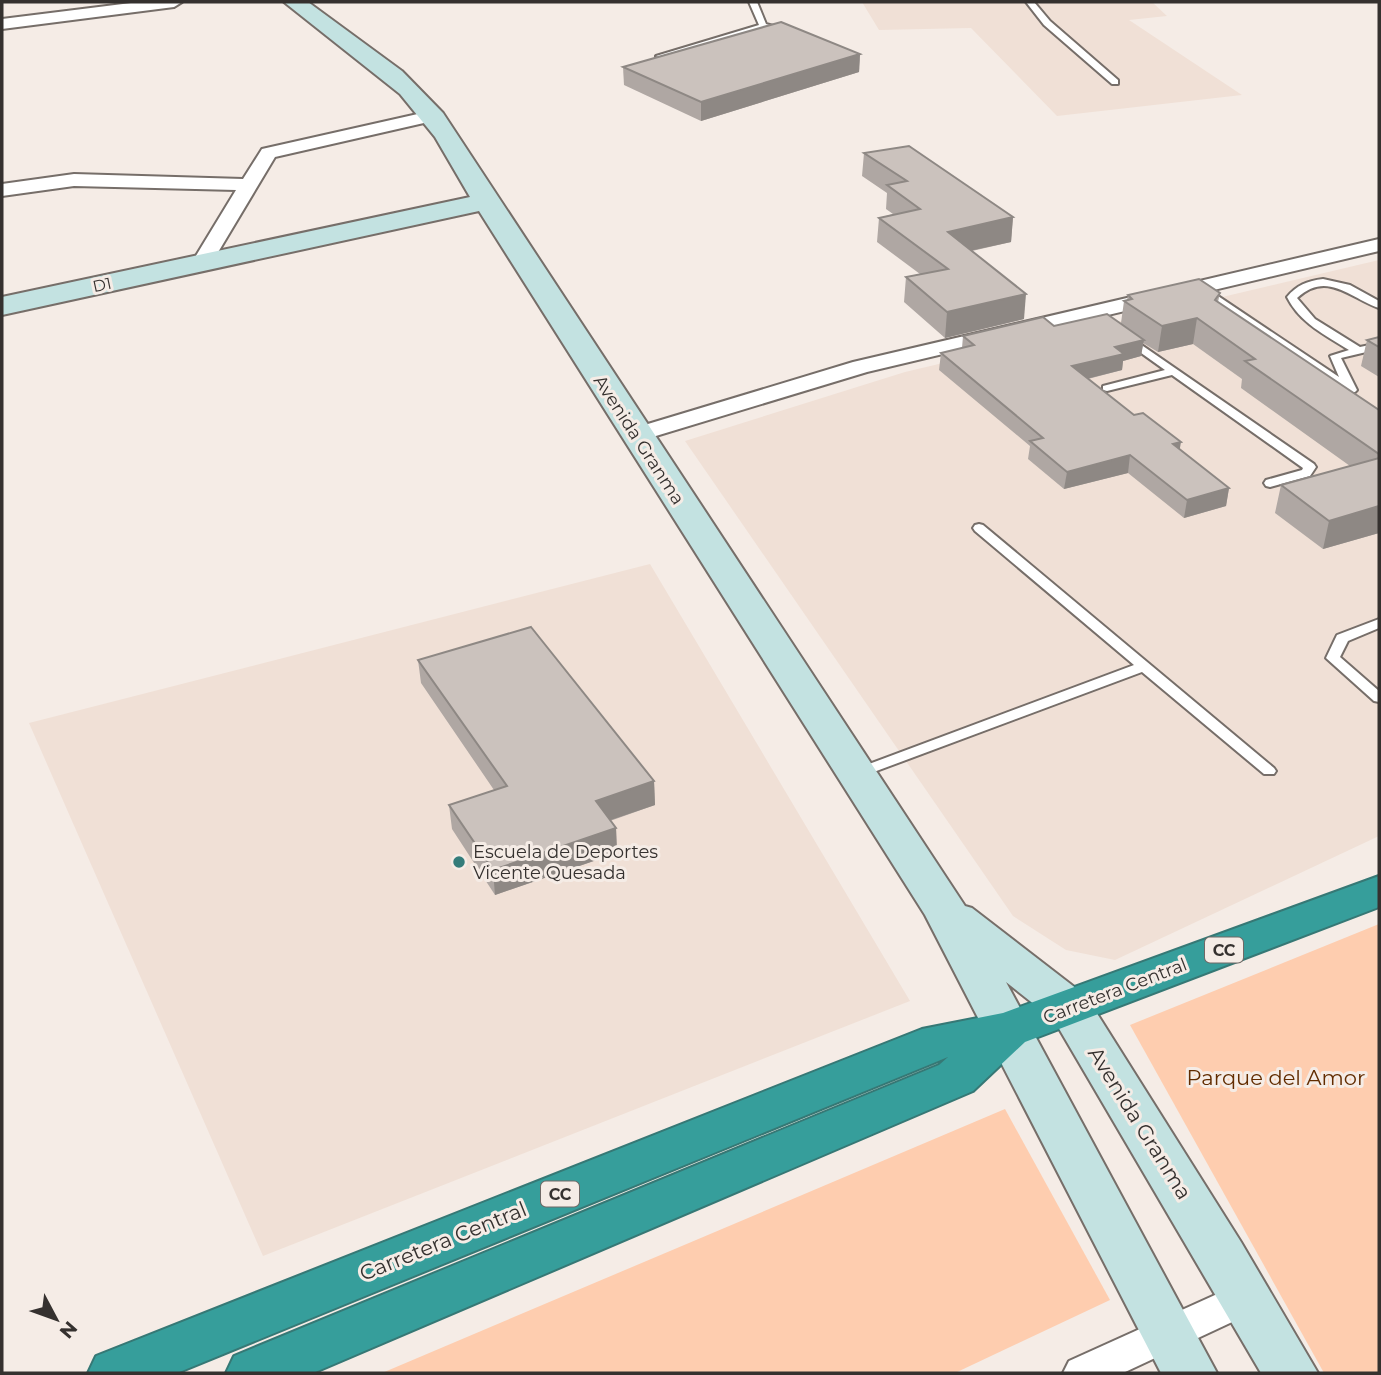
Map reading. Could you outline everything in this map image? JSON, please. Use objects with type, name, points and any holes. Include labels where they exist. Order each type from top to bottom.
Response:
[{"type":"highway","name":"Carretera Central","points":[[116,1373],[939,1041],[1008,1030],[1379,891]]},
{"type":"highway","name":"Carretera Central","points":[[254,1373],[956,1078],[1008,1030]]},
{"type":"main road","name":"Avenida Granma","points":[[295,2],[396,78],[431,116],[469,170],[486,202],[946,912],[1178,1354]]},
{"type":"main road","name":"D1","points":[[2,306],[486,202]]},
{"type":"main road","name":"Avenida Granma","points":[[946,912],[1070,1008],[1247,1297],[1290,1373]]},
{"type":"street","points":[[2,24],[174,2]]},
{"type":"street","points":[[201,264],[268,153],[431,116]]},
{"type":"street","points":[[2,190],[74,180],[248,185]]},
{"type":"street","points":[[636,435],[860,367],[1102,320],[1198,288],[1379,245]]},
{"type":"street","points":[[1083,1373],[1178,1354],[1247,1297]]},
{"type":"lane","points":[[753,2],[763,26]]},
{"type":"lane","points":[[1030,2],[1047,23],[1115,82]]},
{"type":"lane","points":[[656,58],[763,26],[775,29]]},
{"type":"lane","points":[[1359,351],[1304,314],[1295,305],[1292,297],[1300,287],[1334,282],[1352,288],[1379,305]]},
{"type":"lane","points":[[1198,288],[1351,390],[1335,356],[1379,346]]},
{"type":"lane","points":[[1102,320],[1310,467],[1306,473],[1270,483]]},
{"type":"lane","points":[[1107,388],[1174,371]]},
{"type":"lane","points":[[979,528],[1269,771]]},
{"type":"lane","points":[[1379,623],[1342,638],[1333,658],[1379,698]]},
{"type":"lane","points":[[857,774],[1142,667]]},
{"type":"shaded area","points":[[862,2],[1152,2],[1167,16],[1129,20],[1242,95],[1057,116],[971,28],[879,30]]},
{"type":"shaded area","points":[[1379,260],[1379,836],[1115,960],[1066,950],[1013,916],[685,441],[905,372]]},
{"type":"shaded area","name":"Escuela de Deportes Vicente Quesada","points":[[650,564],[910,1001],[263,1256],[29,723]]},
{"type":"green space","name":"Parque del Amor","points":[[1379,924],[1379,1373],[1324,1373],[1130,1025]]},
{"type":"green space","points":[[1005,1109],[1110,1300],[955,1373],[382,1373]]},
{"type":"building","points":[[781,22],[860,54],[701,102],[623,67]]},
{"type":"building","points":[[909,146],[1013,217],[948,232],[1026,294],[947,312],[906,277],[948,269],[879,218],[920,209],[887,185],[907,181],[864,153]]},
{"type":"building","points":[[1199,279],[1220,293],[1215,300],[1379,410],[1379,454],[1245,361],[1255,359],[1197,318],[1162,326],[1124,301],[1132,299],[1128,295]]},
{"type":"building","points":[[1107,314],[1144,340],[1115,347],[1124,354],[1072,366],[1134,415],[1143,413],[1181,442],[1173,444],[1229,488],[1187,500],[1130,455],[1067,472],[1030,441],[1043,438],[941,353],[974,345],[963,336],[1043,317],[1054,326]]},
{"type":"building","points":[[1379,337],[1379,347],[1367,340]]},
{"type":"building","points":[[1379,458],[1379,506],[1329,521],[1281,485]]},
{"type":"building","points":[[531,627],[654,781],[596,801],[616,828],[493,870],[449,805],[507,786],[418,660]]},
{"type":"place","name":"Escuela de Deportes Vicente Quesada","points":[[459,862]]}]
